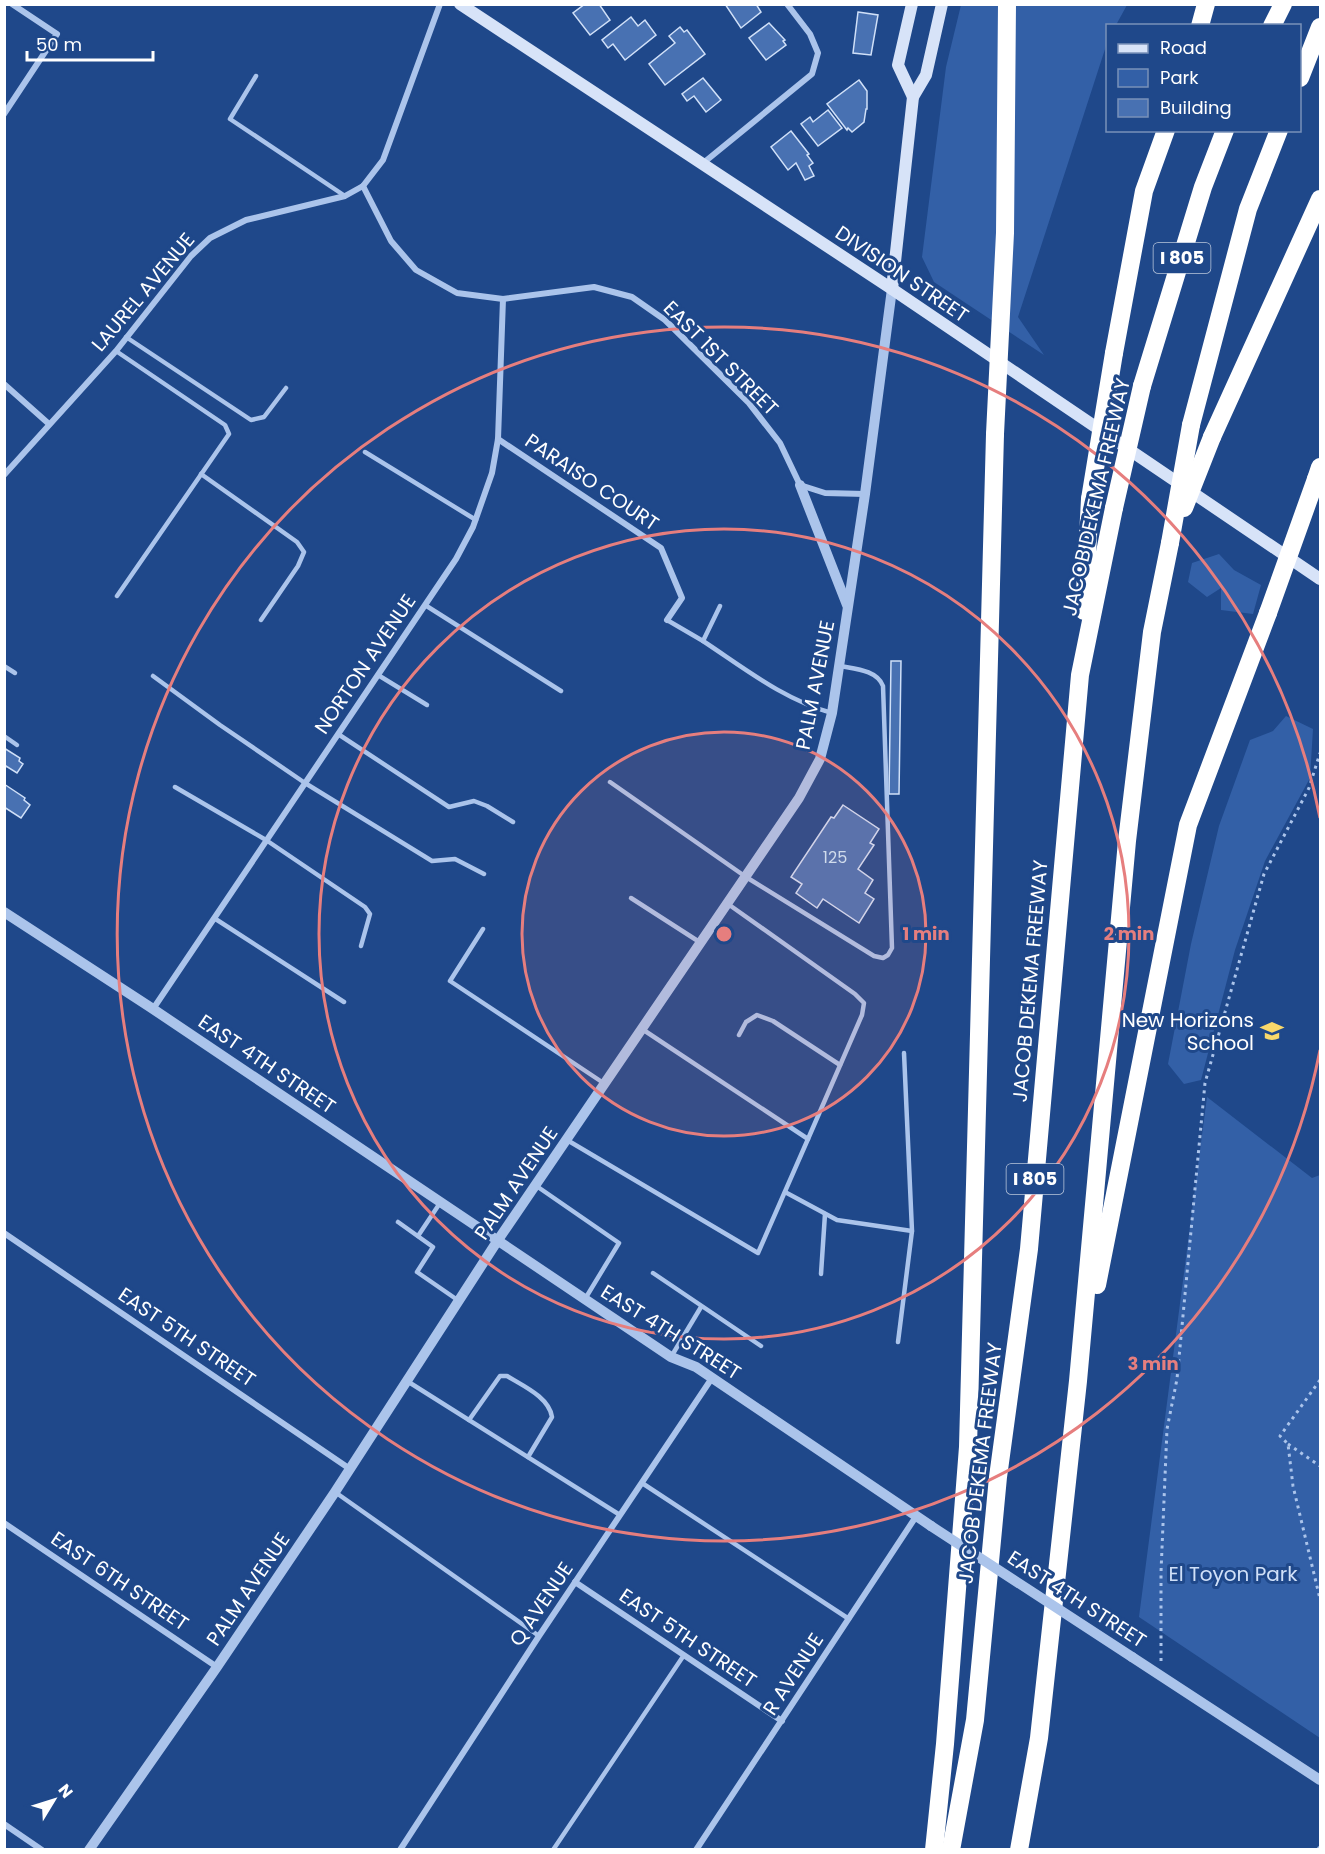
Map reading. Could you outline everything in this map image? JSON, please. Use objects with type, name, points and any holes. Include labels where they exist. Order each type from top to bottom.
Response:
[{"type":"highway","points":[[934,1850],[945,1744],[968,1447],[995,434],[1005,234],[1007,4]]},
{"type":"highway","points":[[1201,24],[1206,4]]},
{"type":"highway","points":[[1273,24],[1283,4]]},
{"type":"highway","points":[[1301,73],[1320,27]]},
{"type":"highway","points":[[1080,675],[1090,499],[1144,191],[1165,132]]},
{"type":"highway","name":"JACOB DEKEMA FREEWAY","points":[[951,1850],[975,1720],[998,1477],[1029,1249],[1080,675],[1113,508],[1142,386],[1203,187],[1224,132]]},
{"type":"highway","name":"I 805","points":[[1019,1850],[1039,1738],[1078,1381],[1127,841],[1152,632],[1191,425],[1248,209],[1278,132]]},
{"type":"highway","points":[[1170,543],[1212,437],[1320,199]]},
{"type":"highway","points":[[1078,1381],[1188,825],[1318,473]]},
{"type":"main road","name":"DIVISION STREET","points":[[460,4],[892,289],[1320,579]]},
{"type":"main road","points":[[912,4],[898,65],[913,97]]},
{"type":"main road","points":[[892,289],[913,97],[926,75],[942,4]]},
{"type":"street","points":[[4,114],[57,34],[12,4]]},
{"type":"street","name":"LAUREL AVENUE","points":[[4,475],[116,351],[191,256],[210,238],[246,220],[345,196],[363,186],[383,160],[440,4]]},
{"type":"street","points":[[702,164],[812,74],[818,53],[810,34],[787,4]]},
{"type":"street","name":"EAST 1ST STREET","points":[[363,186],[391,242],[417,270],[457,293],[503,299],[594,287],[632,297],[664,320],[748,402],[780,443],[800,485]]},
{"type":"street","name":"PALM AVENUE","points":[[89,1850],[217,1667],[498,1240],[746,877],[799,798],[815,769],[820,759],[832,713],[865,494],[892,289]]},
{"type":"street","name":"NORTON AVENUE","points":[[153,1009],[456,559],[476,520],[492,473],[498,439],[503,299]]},
{"type":"street","points":[[4,384],[49,424]]},
{"type":"street","name":"PARAISO COURT","points":[[498,439],[661,548],[682,598],[667,620]]},
{"type":"street","points":[[800,485],[825,493],[865,494]]},
{"type":"street","points":[[800,485],[848,606]]},
{"type":"street","name":"EAST 4TH STREET","points":[[4,912],[153,1009],[671,1357],[696,1367],[931,1526],[1320,1780]]},
{"type":"street","name":"EAST 5TH STREET","points":[[4,1233],[350,1468]]},
{"type":"street","name":"Q AVENUE","points":[[400,1850],[539,1636],[712,1378]]},
{"type":"street","name":"R AVENUE","points":[[696,1850],[916,1515]]},
{"type":"street","name":"EAST 6TH STREET","points":[[4,1523],[217,1667]]},
{"type":"street","name":"EAST 5TH STREET","points":[[575,1582],[782,1721]]},
{"type":"street","points":[[4,1824],[42,1850]]},
{"type":"lane","points":[[256,76],[230,120],[345,196]]},
{"type":"lane","points":[[126,337],[251,420],[264,417],[286,388]]},
{"type":"lane","points":[[116,351],[225,425],[229,434],[117,596]]},
{"type":"lane","points":[[365,452],[476,520]]},
{"type":"lane","points":[[201,474],[297,542],[304,552],[298,566],[261,620]]},
{"type":"lane","points":[[425,605],[561,691]]},
{"type":"lane","points":[[703,641],[720,606]]},
{"type":"lane","points":[[667,620],[789,697],[808,706],[832,713]]},
{"type":"lane","points":[[610,782],[746,877],[874,956],[883,958],[892,948],[883,686],[881,680],[873,674],[839,665]]},
{"type":"lane","points":[[4,666],[15,673]]},
{"type":"lane","points":[[378,675],[427,705]]},
{"type":"lane","points":[[153,676],[305,783],[432,861],[455,858],[484,874]]},
{"type":"lane","points":[[338,734],[449,807],[474,801],[513,822]]},
{"type":"lane","points":[[4,736],[17,745]]},
{"type":"lane","points":[[175,787],[267,840],[365,907],[370,914],[361,946]]},
{"type":"lane","points":[[631,898],[701,943]]},
{"type":"lane","points":[[566,1140],[758,1253],[862,1015],[864,1003],[855,994],[728,903]]},
{"type":"lane","points":[[214,918],[344,1002]]},
{"type":"lane","points":[[483,929],[450,981],[605,1084]]},
{"type":"lane","points":[[740,1035],[746,1022],[757,1015],[773,1021],[840,1065]]},
{"type":"lane","points":[[642,1029],[808,1139]]},
{"type":"lane","points":[[898,1342],[912,1231],[904,1053]]},
{"type":"lane","points":[[536,1185],[619,1243],[585,1299]]},
{"type":"lane","points":[[785,1192],[837,1220],[912,1231]]},
{"type":"lane","points":[[418,1236],[441,1202]]},
{"type":"lane","points":[[821,1274],[825,1214]]},
{"type":"lane","points":[[398,1222],[433,1247],[417,1272],[459,1301]]},
{"type":"lane","points":[[653,1273],[761,1346]]},
{"type":"lane","points":[[671,1357],[701,1307]]},
{"type":"lane","points":[[469,1420],[500,1376],[507,1376],[544,1400],[551,1410],[552,1417],[528,1457]]},
{"type":"lane","points":[[407,1381],[620,1515]]},
{"type":"lane","points":[[642,1483],[849,1619]]},
{"type":"lane","points":[[334,1492],[539,1636]]},
{"type":"lane","points":[[553,1850],[684,1655]]},
{"type":"path","points":[[1161,1675],[1161,1572],[1167,1429],[1177,1379],[1205,1083],[1264,874],[1309,788],[1320,753]]},
{"type":"path","points":[[1320,1380],[1280,1436],[1320,1466]]},
{"type":"path","points":[[1288,1444],[1293,1486],[1320,1599]]},
{"type":"green space","points":[[961,5],[1127,5],[1117,24],[1106,24],[1106,46],[1018,317],[1044,355],[934,282],[922,257],[946,67]]},
{"type":"green space","points":[[1219,554],[1234,570],[1261,585],[1253,614],[1221,610],[1221,588],[1207,597],[1188,582],[1192,563]]},
{"type":"green space","points":[[1286,716],[1313,729],[1310,778],[1265,861],[1235,950],[1201,1080],[1184,1084],[1168,1064],[1191,944],[1219,826],[1250,740],[1273,731]]},
{"type":"green space","name":"El Toyon Park","points":[[1207,1097],[1312,1178],[1320,1175],[1320,1738],[1139,1617]]},
{"type":"building","points":[[585,4],[599,4],[610,20],[590,35],[573,13]]},
{"type":"building","points":[[725,4],[756,4],[761,12],[741,28]]},
{"type":"building","points":[[858,12],[878,15],[871,55],[853,53]]},
{"type":"building","points":[[631,17],[638,26],[645,20],[656,35],[625,60],[613,44],[608,48],[602,40]]},
{"type":"building","points":[[769,23],[785,40],[783,41],[786,45],[766,60],[749,38]]},
{"type":"building","points":[[680,27],[684,32],[687,30],[705,54],[665,85],[649,64],[675,43],[669,36]]},
{"type":"building","points":[[703,78],[721,100],[706,112],[694,96],[687,101],[682,94]]},
{"type":"building","points":[[859,80],[867,91],[867,109],[864,122],[852,132],[848,128],[847,130],[827,104]]},
{"type":"building","points":[[828,110],[842,128],[818,146],[801,124],[810,117],[813,122]]},
{"type":"building","points":[[791,131],[809,154],[807,155],[813,163],[809,166],[814,176],[805,180],[796,163],[788,170],[771,147]]},
{"type":"building","points":[[891,661],[901,661],[899,794],[889,794]]},
{"type":"building","points":[[4,748],[20,758],[19,761],[23,764],[17,773],[6,766],[4,768]]},
{"type":"building","points":[[4,784],[25,798],[24,800],[30,805],[21,818],[4,807]]},
{"type":"building","points":[[843,805],[879,829],[870,843],[874,845],[858,869],[873,880],[865,893],[874,899],[859,923],[823,899],[817,908],[796,893],[802,884],[791,877],[831,817],[834,818]]},
{"type":"place","name":"New Horizons School","points":[[1272,1031]]}]
